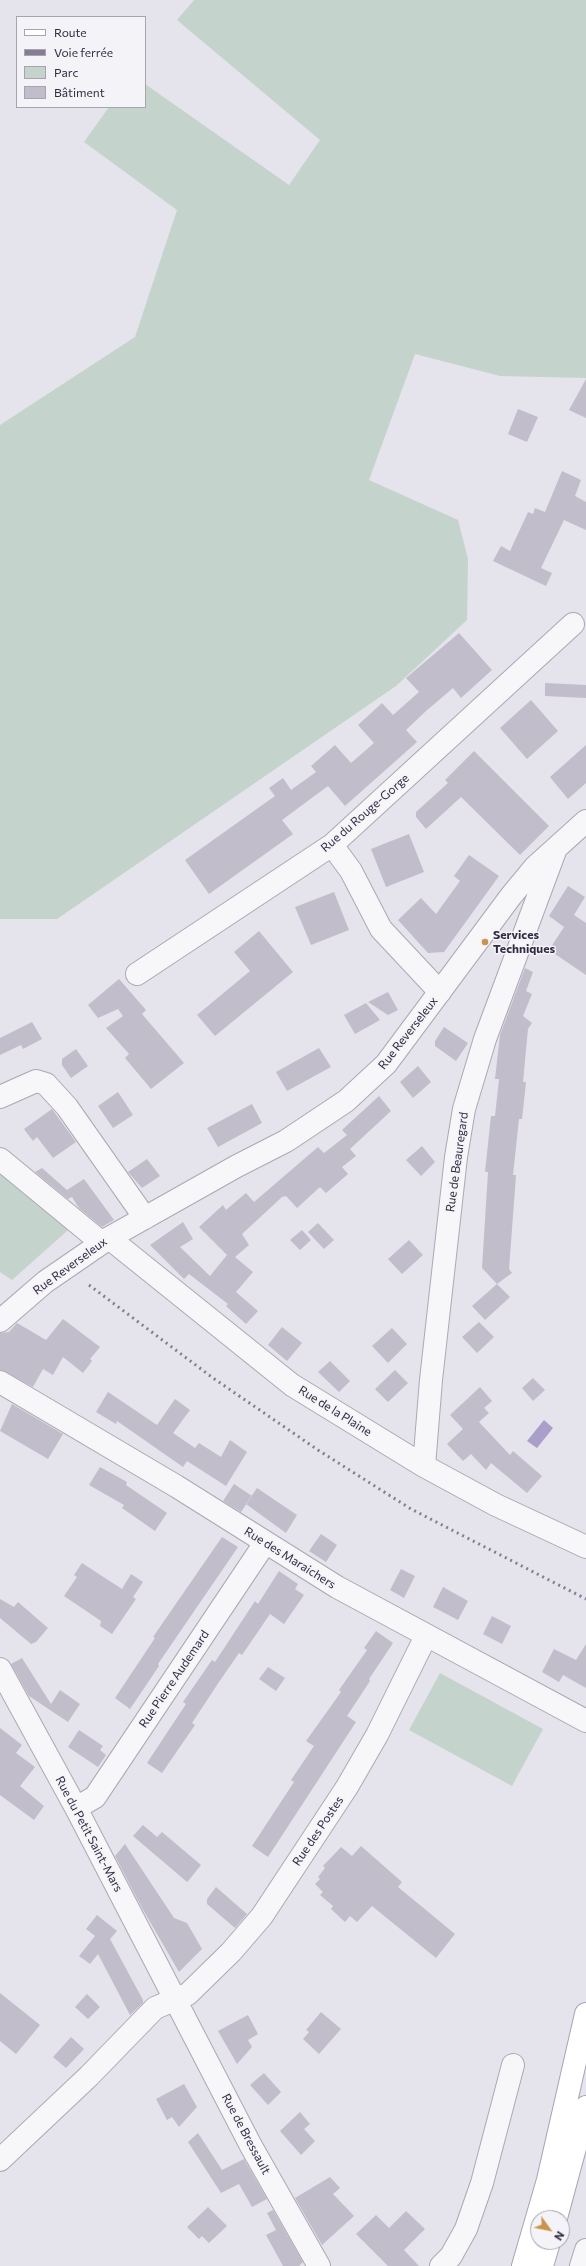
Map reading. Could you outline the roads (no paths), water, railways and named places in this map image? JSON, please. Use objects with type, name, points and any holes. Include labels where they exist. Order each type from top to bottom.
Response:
[{"type":"main road","points":[[523,2266],[548,2180],[586,2014]]},
{"type":"main road","points":[[558,2210],[586,2108]]},
{"type":"main road","points":[[542,2266],[547,2250]]},
{"type":"street","name":"Rue du Rouge-Gorge","points":[[136,974],[332,845],[573,624]]},
{"type":"street","name":"Rue Reverseleux","points":[[0,1321],[45,1282],[105,1241],[286,1141],[346,1102],[386,1064],[494,919],[535,867],[586,821]]},
{"type":"street","points":[[332,845],[351,871],[381,929],[440,992]]},
{"type":"street","name":"Rue de Beauregard","points":[[424,1466],[431,1380],[456,1157],[464,1109],[485,1039],[556,848]]},
{"type":"street","points":[[494,919],[523,934]]},
{"type":"street","points":[[0,1097],[36,1081],[46,1084],[67,1107],[145,1218]]},
{"type":"street","name":"Rue de la Plaine","points":[[0,1159],[292,1385],[424,1466],[496,1505],[586,1547]]},
{"type":"street","name":"Rue des Maraichers","points":[[0,1382],[163,1478],[337,1587],[586,1721]]},
{"type":"street","name":"Rue Pierre Audemard","points":[[76,1808],[95,1797],[265,1543]]},
{"type":"street","name":"Rue des Postes","points":[[0,2160],[89,2076],[155,2008],[188,1994],[231,1952],[262,1916],[347,1787],[377,1735],[426,1636]]},
{"type":"street","name":"Rue du Petit Saint-Mars","points":[[0,1669],[76,1808],[176,2000]]},
{"type":"street","name":"Rue de Bressault","points":[[176,2000],[251,2146],[319,2266]]},
{"type":"street","points":[[441,2266],[451,2256],[466,2229],[482,2183],[513,2065]]},
{"type":"street","points":[[581,2266],[586,2250]]},
{"type":"railway","points":[[89,1285],[213,1378],[318,1450],[411,1509],[586,1599]]},
{"type":"place","name":"Services Techniques","points":[[485,942]]}]
